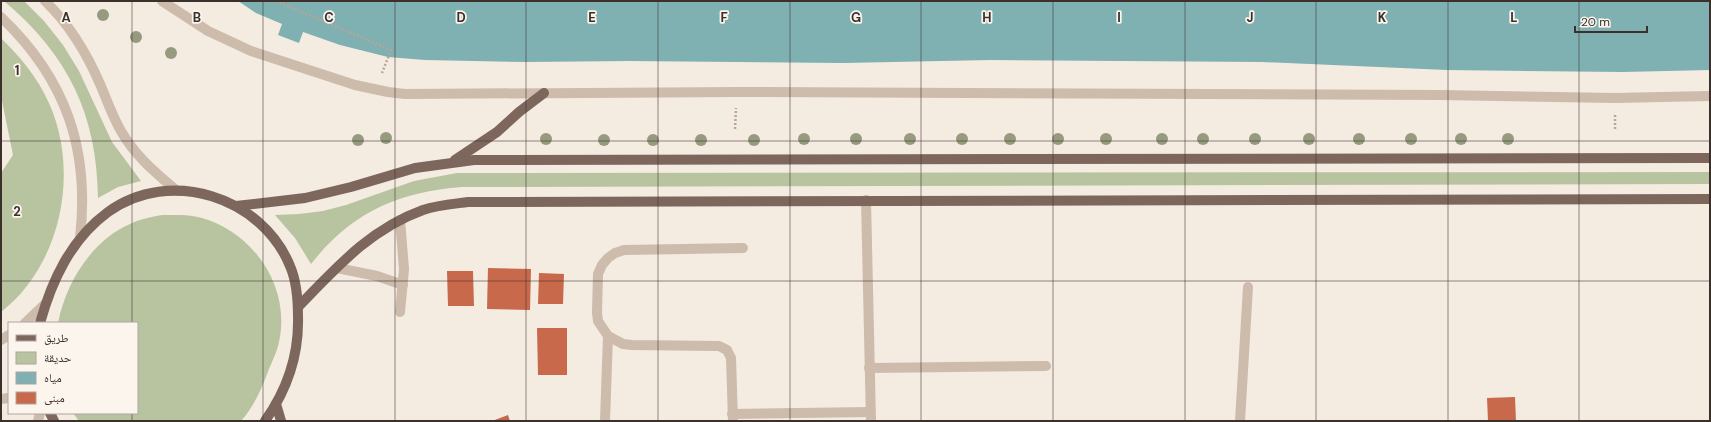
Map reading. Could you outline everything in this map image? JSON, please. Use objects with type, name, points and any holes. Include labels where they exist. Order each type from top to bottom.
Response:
[{"type":"main road","points":[[451,162],[482,143],[544,93]]},
{"type":"main road","points":[[236,206],[313,196],[351,187],[415,168],[474,160],[1710,158]]},
{"type":"main road","points":[[40,322],[45,304],[60,269],[80,238],[94,224],[125,202],[143,195],[162,191],[177,191],[196,192],[210,195],[236,206],[268,231],[281,248],[290,267],[296,287],[298,307],[297,348],[286,386],[265,421]]},
{"type":"main road","points":[[298,307],[364,242],[400,220],[424,210],[446,204],[468,202],[1710,199]]},
{"type":"main road","points":[[276,404],[281,421]]},
{"type":"street","points":[[45,1],[65,22],[75,37],[92,68],[122,133],[154,172],[177,191]]},
{"type":"street","points":[[162,1],[201,27],[236,45],[266,56],[372,89],[405,94],[744,92],[1440,95],[1615,98],[1710,96]]},
{"type":"street","points":[[1,17],[19,34],[36,55],[51,78],[71,122],[80,156],[83,183],[83,211],[80,238]]},
{"type":"street","points":[[743,248],[624,250],[615,253],[602,265],[598,274],[598,321],[608,336],[623,344],[714,346],[727,350],[732,358],[732,417],[870,417],[866,200]]},
{"type":"street","points":[[400,220],[404,253],[400,312]]},
{"type":"street","points":[[336,268],[377,276],[403,285]]},
{"type":"street","points":[[1240,421],[1248,287]]},
{"type":"street","points":[[26,322],[45,304]]},
{"type":"street","points":[[605,421],[608,336]]},
{"type":"street","points":[[869,368],[1046,366]]},
{"type":"path","points":[[276,1],[391,50],[380,77]]},
{"type":"path","points":[[735,129],[736,107]]},
{"type":"path","points":[[1615,124],[1615,129]]},
{"type":"green space","points":[[4,1],[24,1],[44,21],[63,45],[79,71],[112,142],[141,181],[118,187],[98,198],[92,139],[85,113],[75,88],[62,65],[46,43]]},
{"type":"green space","points":[[1,38],[25,64],[35,78],[44,93],[56,120],[62,150],[64,180],[60,210],[52,240],[40,267],[22,291],[1,312],[1,173],[13,155],[1,96]]},
{"type":"green space","points":[[1710,172],[1710,184],[462,187],[417,194],[396,200],[377,208],[342,231],[326,246],[311,264],[295,238],[275,215],[323,211],[346,205],[414,181],[457,173]]},
{"type":"green space","points":[[162,215],[187,215],[202,218],[221,225],[238,236],[252,249],[264,265],[274,283],[279,302],[281,321],[279,342],[256,399],[241,421],[79,421],[74,414],[138,414],[138,322],[58,322],[67,293],[82,265],[92,252],[116,231],[146,218]]},
{"type":"water","points":[[238,1],[1710,1],[1710,70],[1623,72],[1447,70],[1262,62],[990,60],[843,63],[629,61],[526,62],[425,60],[388,57],[340,45],[303,32],[299,43],[278,35],[282,24],[256,13]]},
{"type":"building","points":[[488,268],[531,269],[530,310],[487,309]]},
{"type":"building","points":[[447,271],[473,271],[474,306],[448,306]]},
{"type":"building","points":[[539,273],[564,274],[563,304],[538,304]]},
{"type":"building","points":[[537,328],[567,328],[567,375],[538,375]]},
{"type":"building","points":[[1515,397],[1516,421],[1488,421],[1487,398]]},
{"type":"building","points":[[508,415],[510,421],[492,421]]}]
